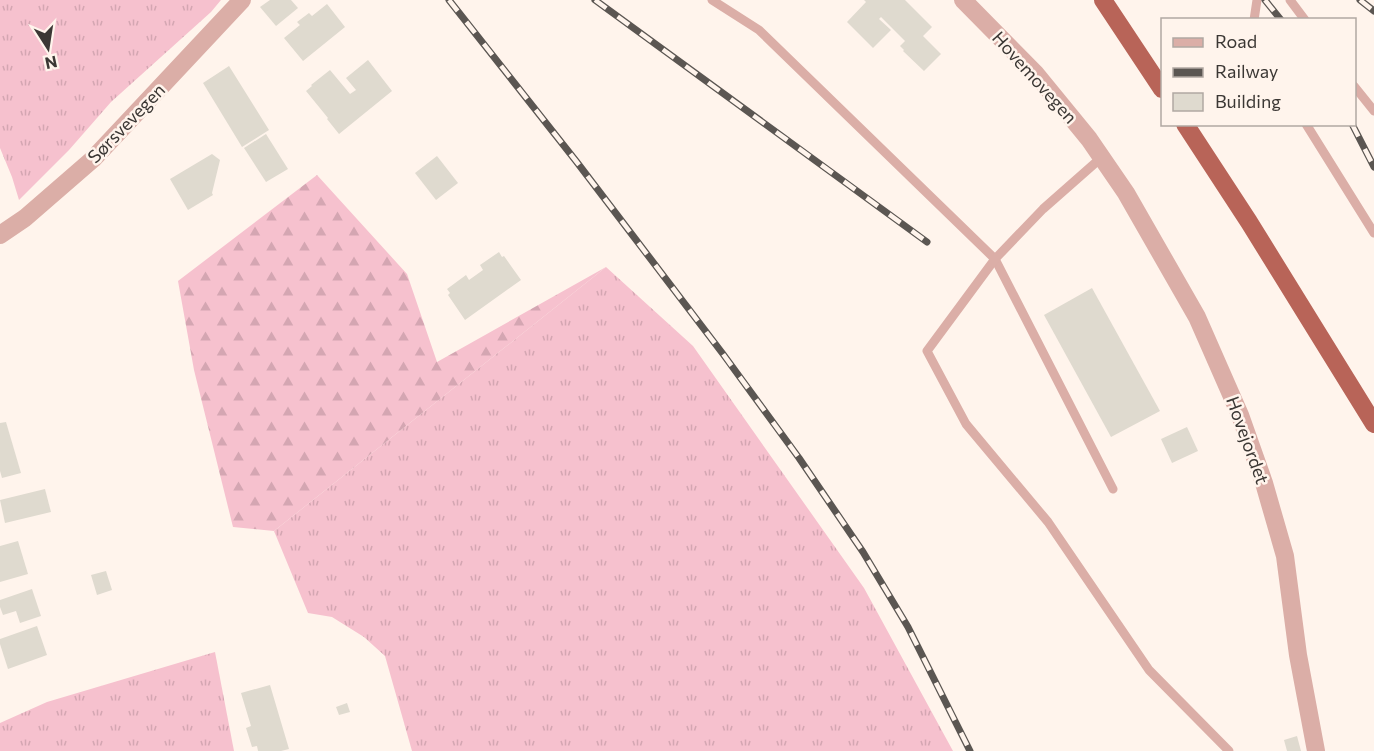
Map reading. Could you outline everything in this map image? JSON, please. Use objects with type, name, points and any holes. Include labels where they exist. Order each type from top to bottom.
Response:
[{"type":"highway","points":[[1103,0],[1161,87]]},
{"type":"highway","points":[[1186,126],[1249,222],[1374,424]]},
{"type":"street","name":"Sørsvevegen","points":[[0,235],[25,218],[93,159],[242,0]]},
{"type":"street","name":"Hovemovegen","points":[[963,0],[1035,73],[1102,157]]},
{"type":"street","name":"Hovejordet","points":[[1102,157],[1126,193],[1197,317],[1240,415],[1264,483],[1285,556],[1298,655],[1316,751]]},
{"type":"lane","points":[[712,0],[759,30],[994,259],[1113,489]]},
{"type":"lane","points":[[1254,18],[1257,0]]},
{"type":"lane","points":[[1290,0],[1304,18]]},
{"type":"lane","points":[[1356,88],[1374,111]]},
{"type":"lane","points":[[1307,126],[1374,233]]},
{"type":"lane","points":[[1102,157],[1043,209],[994,259],[927,351],[966,424],[1048,522],[1149,670],[1229,751]]},
{"type":"green space","points":[[0,0],[221,0],[211,12],[111,102],[69,150],[19,200],[0,148]]},
{"type":"green space","points":[[317,175],[407,274],[437,362],[606,267],[274,531],[233,527],[194,370],[178,281]]},
{"type":"green space","points":[[606,267],[693,346],[864,588],[953,751],[412,751],[385,656],[364,637],[332,617],[308,613],[274,531]]},
{"type":"green space","points":[[215,652],[234,751],[0,751],[0,723],[47,702]]},
{"type":"building","points":[[270,0],[291,0],[298,8],[276,26],[260,7]]},
{"type":"building","points":[[864,0],[905,0],[932,27],[923,36],[941,54],[924,71],[903,51],[900,46],[905,41],[881,17],[879,19],[891,30],[873,48],[847,22],[866,2]]},
{"type":"building","points":[[327,4],[345,27],[303,61],[284,38],[300,25],[297,22],[309,13],[312,16]]},
{"type":"building","points":[[368,60],[392,91],[339,134],[306,91],[330,70],[350,94],[356,90],[346,78]]},
{"type":"building","points":[[229,66],[269,130],[242,147],[203,83]]},
{"type":"building","points":[[266,134],[288,169],[266,182],[244,148]]},
{"type":"building","points":[[212,154],[220,160],[213,195],[188,210],[170,179]]},
{"type":"building","points":[[437,156],[458,183],[436,200],[415,173]]},
{"type":"building","points":[[499,252],[521,280],[465,320],[448,295],[450,293],[447,289],[466,275],[469,280],[483,270],[480,265]]},
{"type":"building","points":[[1092,288],[1160,411],[1111,437],[1044,315]]},
{"type":"building","points":[[6,422],[21,473],[2,478],[0,423]]},
{"type":"building","points":[[1187,427],[1198,451],[1172,463],[1161,439]]},
{"type":"building","points":[[45,489],[51,512],[5,523],[0,500]]},
{"type":"building","points":[[18,541],[28,574],[0,582],[0,546]]},
{"type":"building","points":[[106,571],[112,590],[97,595],[91,575]]},
{"type":"building","points":[[32,589],[41,616],[20,623],[16,611],[3,615],[0,600]]},
{"type":"building","points":[[37,626],[47,655],[8,669],[0,639]]},
{"type":"building","points":[[270,685],[289,749],[258,751],[257,746],[252,747],[246,728],[251,726],[241,693]]},
{"type":"building","points":[[347,703],[350,712],[339,715],[336,707]]},
{"type":"building","points":[[1297,736],[1301,751],[1287,751],[1284,740]]},
{"type":"railway","points":[[449,0],[576,161],[799,458],[863,552],[908,627],[970,751]]},
{"type":"railway","points":[[595,0],[927,242]]},
{"type":"railway","points":[[1265,0],[1279,18]]},
{"type":"railway","points":[[1360,0],[1374,11]]},
{"type":"railway","points":[[1353,126],[1374,167]]}]
